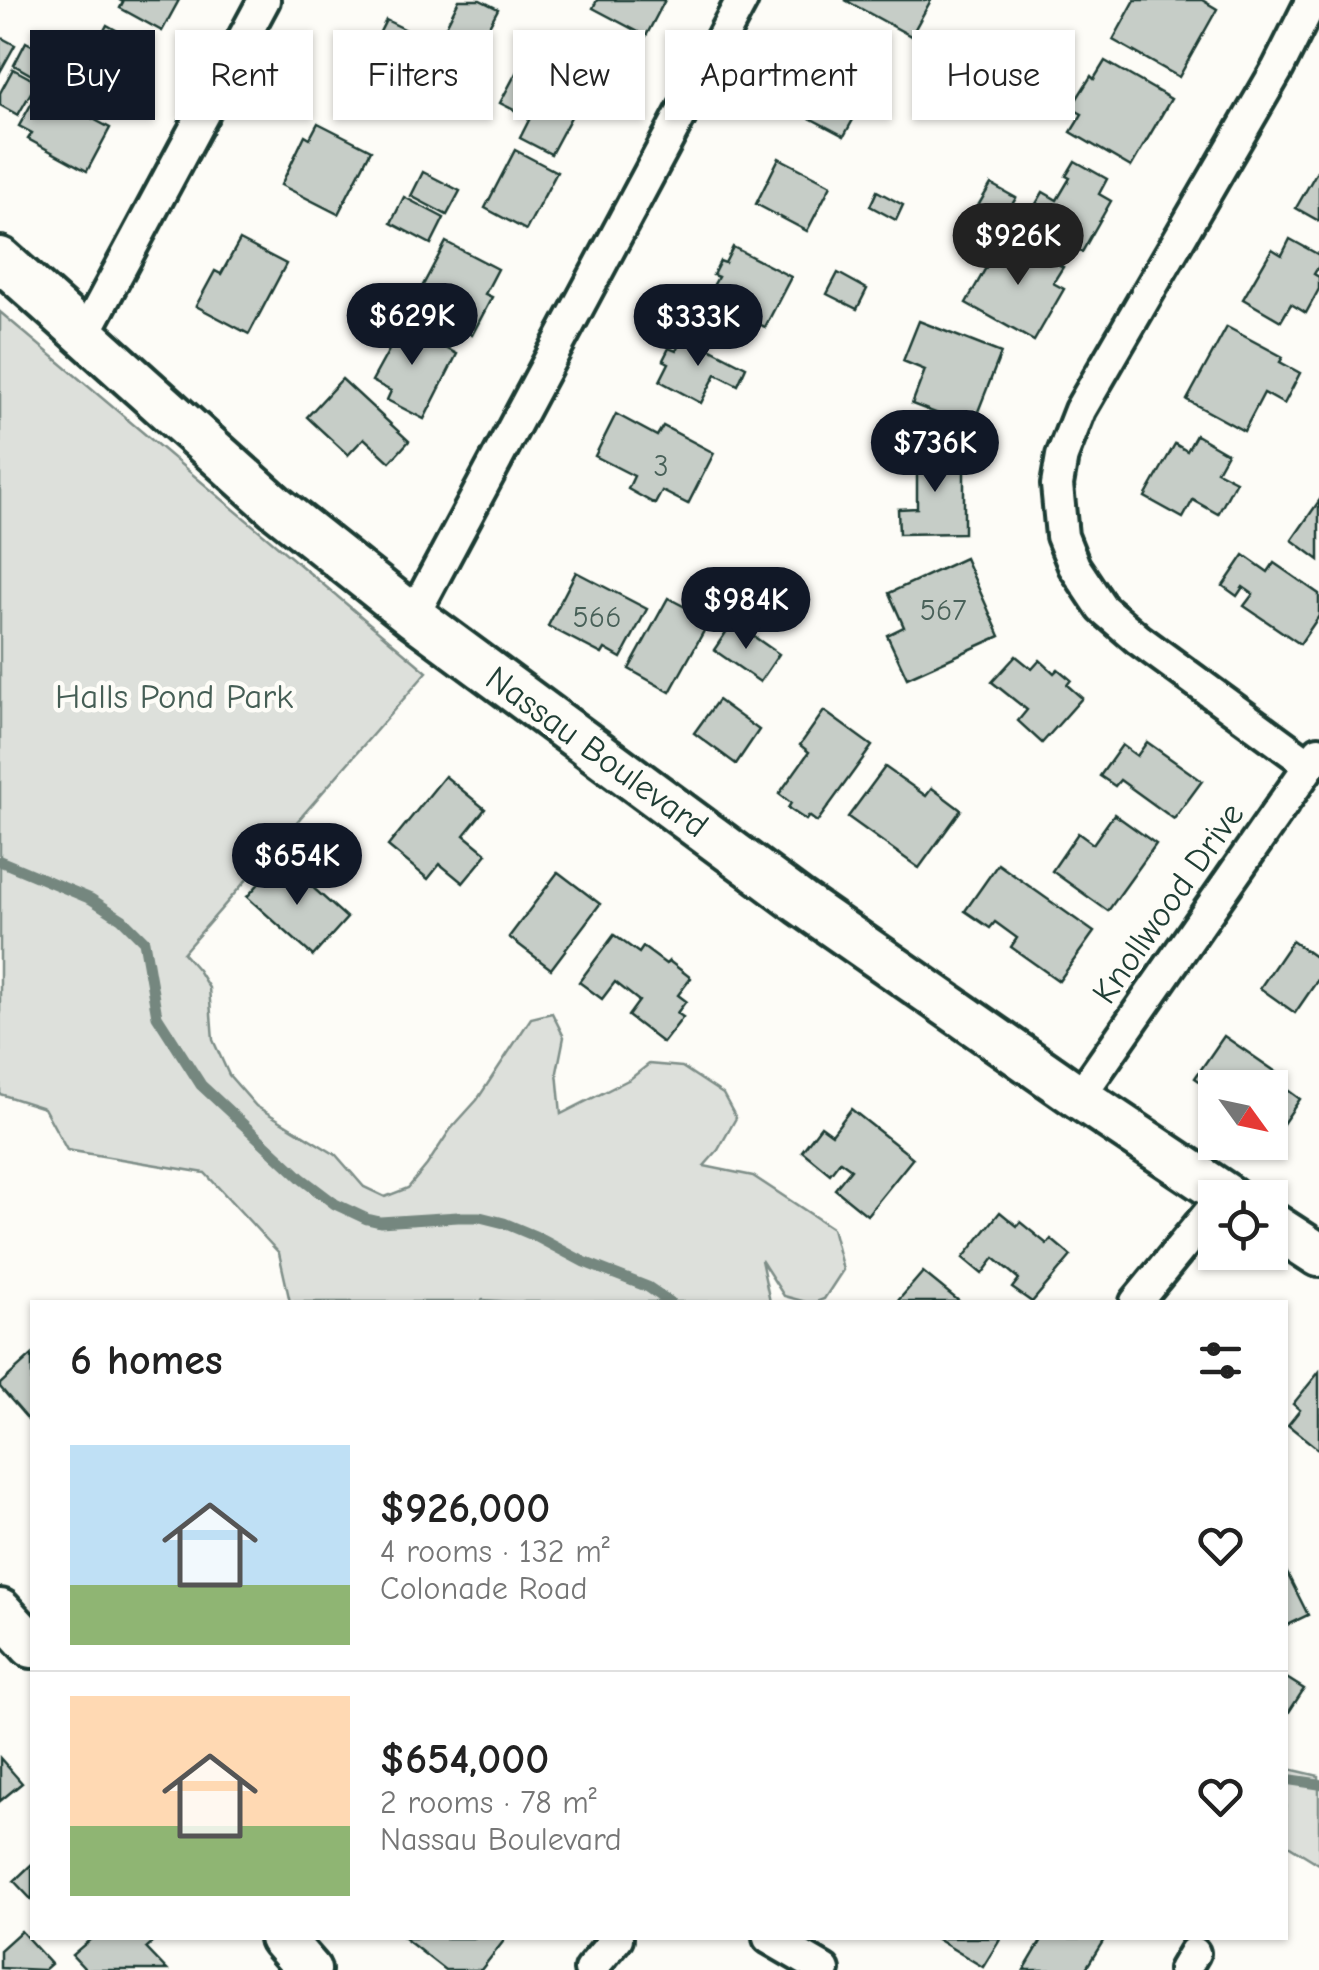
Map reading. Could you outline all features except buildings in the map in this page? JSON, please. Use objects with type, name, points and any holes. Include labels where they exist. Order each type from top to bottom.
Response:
[{"type":"main road","name":"Nassau Boulevard","points":[[0,259],[276,507],[413,616],[801,903],[1198,1181]]},
{"type":"main road","points":[[1288,1234],[1319,1254]]},
{"type":"main road","points":[[0,1612],[30,1644]]},
{"type":"main road","points":[[283,1940],[309,1970]]},
{"type":"street","points":[[85,334],[264,0]]},
{"type":"street","points":[[413,616],[742,0]]},
{"type":"street","points":[[1312,0],[1278,68],[1080,410],[1062,456],[1057,484],[1062,536],[1074,566],[1102,608],[1138,639],[1314,759]]},
{"type":"street","name":"Knollwood Drive","points":[[1078,1097],[1314,759]]},
{"type":"street","points":[[1138,1300],[1198,1229]]},
{"type":"street","points":[[590,1970],[614,1940]]},
{"type":"street","points":[[772,1940],[824,1970]]},
{"type":"green space","name":"Halls Pond Park","points":[[0,312],[427,672],[183,953],[209,988],[213,1040],[229,1075],[256,1106],[336,1155],[364,1187],[385,1197],[408,1188],[427,1165],[450,1130],[477,1100],[531,1018],[552,1013],[564,1037],[557,1072],[561,1114],[630,1079],[649,1064],[682,1067],[723,1094],[736,1118],[704,1166],[753,1176],[832,1228],[843,1270],[821,1300],[784,1296],[761,1260],[770,1300],[290,1300],[279,1253],[205,1173],[67,1150],[44,1108],[0,1094]]},
{"type":"green space","points":[[1288,1769],[1319,1776],[1319,1864],[1288,1845]]},
{"type":"waterway","points":[[0,861],[91,899],[122,919],[144,941],[157,1016],[201,1085],[302,1179],[335,1204],[380,1222],[480,1217],[504,1223],[584,1262],[648,1287],[667,1300]]},
{"type":"waterway","points":[[1288,1779],[1319,1784]]}]
